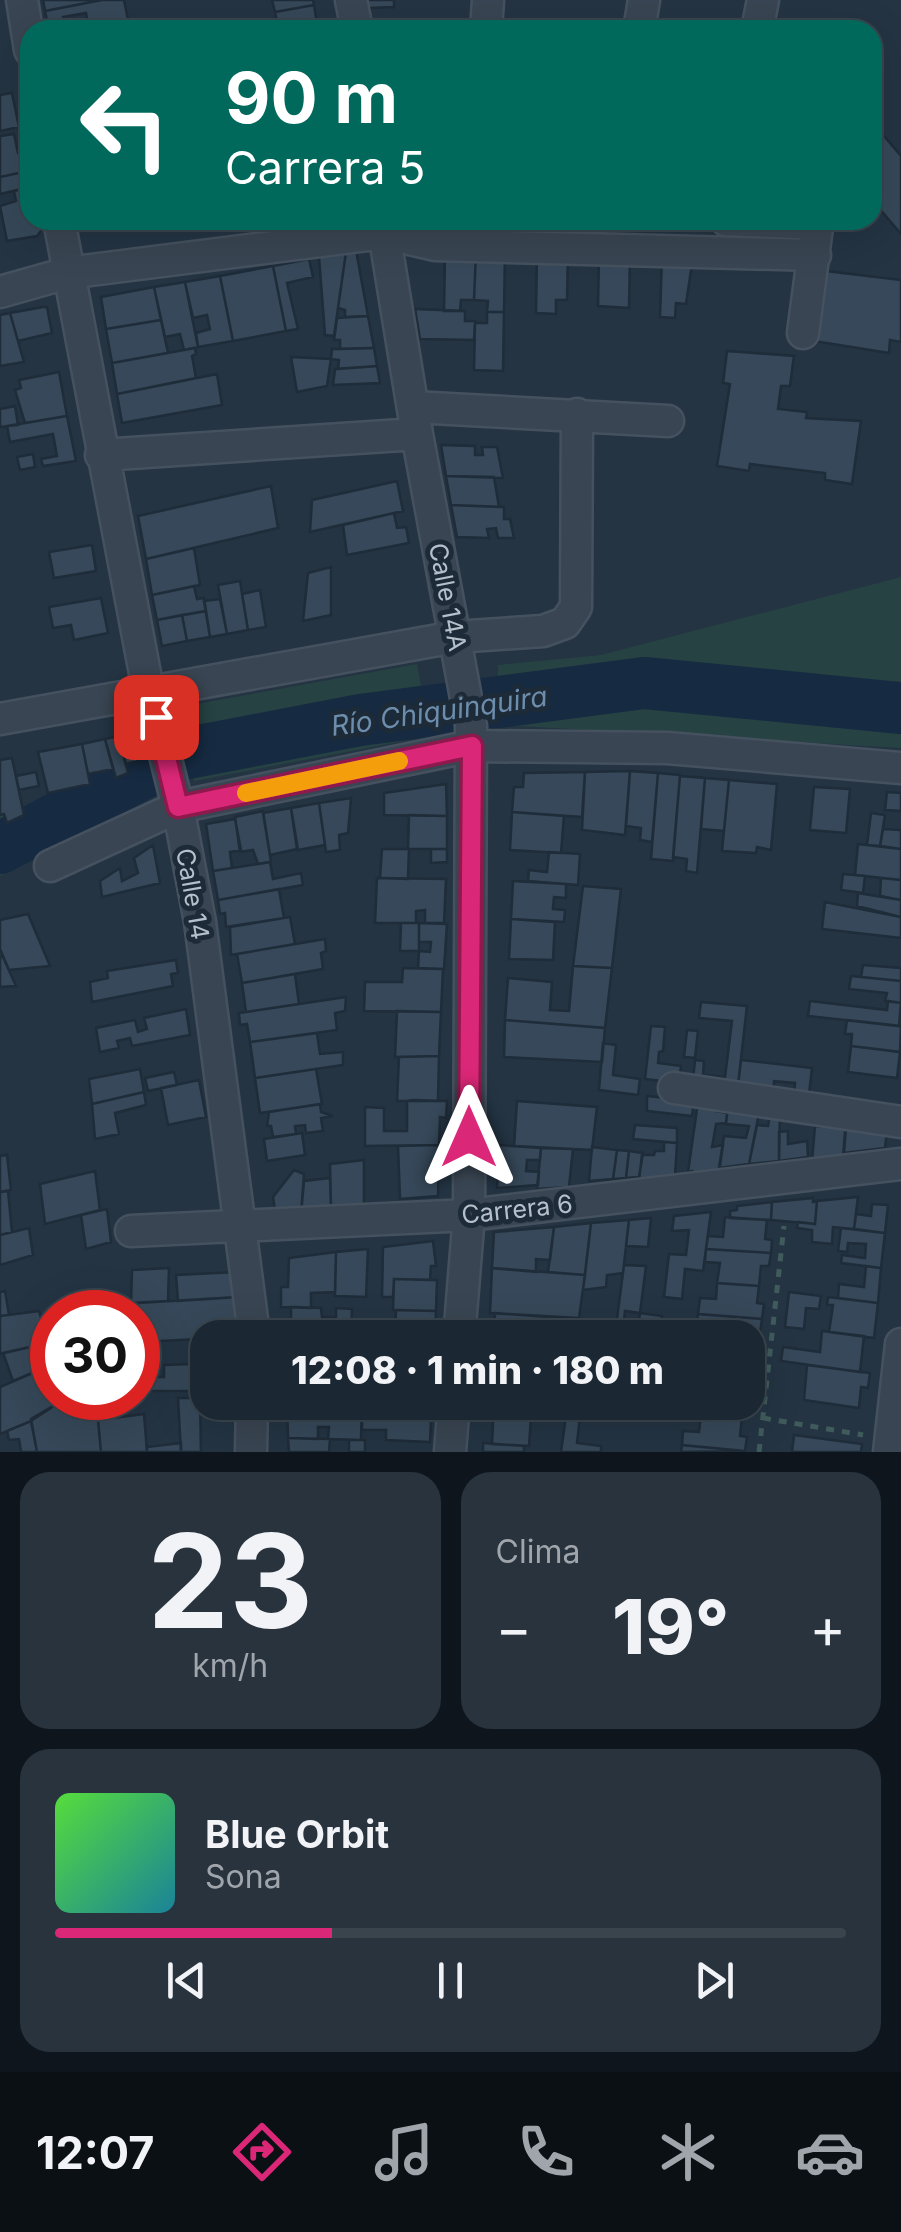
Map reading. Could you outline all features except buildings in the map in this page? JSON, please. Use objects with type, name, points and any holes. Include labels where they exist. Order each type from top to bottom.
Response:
[{"type":"street","name":"Calle 14","points":[[60,230],[147,684],[200,922],[250,1320]]},
{"type":"street","points":[[0,292],[68,273],[356,230]]},
{"type":"street","name":"Calle 14A","points":[[384,230],[415,421],[466,684],[471,736],[469,1215],[460,1320]]},
{"type":"street","points":[[394,230],[434,245],[817,233],[803,333]]},
{"type":"street","points":[[0,719],[455,637],[543,630],[565,623],[576,607],[576,414]]},
{"type":"street","points":[[101,455],[415,421],[576,414],[668,421]]},
{"type":"street","points":[[50,866],[174,794],[471,736],[901,768]]},
{"type":"street","points":[[674,1088],[901,1122]]},
{"type":"street","name":"Carrera 6","points":[[132,1231],[469,1215],[901,1164]]},
{"type":"street","points":[[890,1446],[901,1344]]},
{"type":"street","points":[[251,1452],[252,1420]]},
{"type":"street","points":[[450,1452],[453,1420]]},
{"type":"path","points":[[765,1392],[784,1226]]},
{"type":"path","points":[[765,1419],[890,1446]]},
{"type":"path","points":[[759,1452],[762,1420]]},
{"type":"green space","points":[[901,577],[901,748],[498,725],[498,665],[601,655]]},
{"type":"green space","points":[[417,664],[430,736],[194,781],[180,707]]},
{"type":"green space","points":[[137,757],[150,798],[0,876],[0,816]]},
{"type":"waterway","name":"Río Chiquinquira","points":[[0,848],[178,755],[360,720],[644,683],[901,708]]},
{"type":"slow traffic","points":[[246,793],[399,761]]},
{"type":"route","points":[[156,717],[178,807],[472,746],[469,1137]]}]
